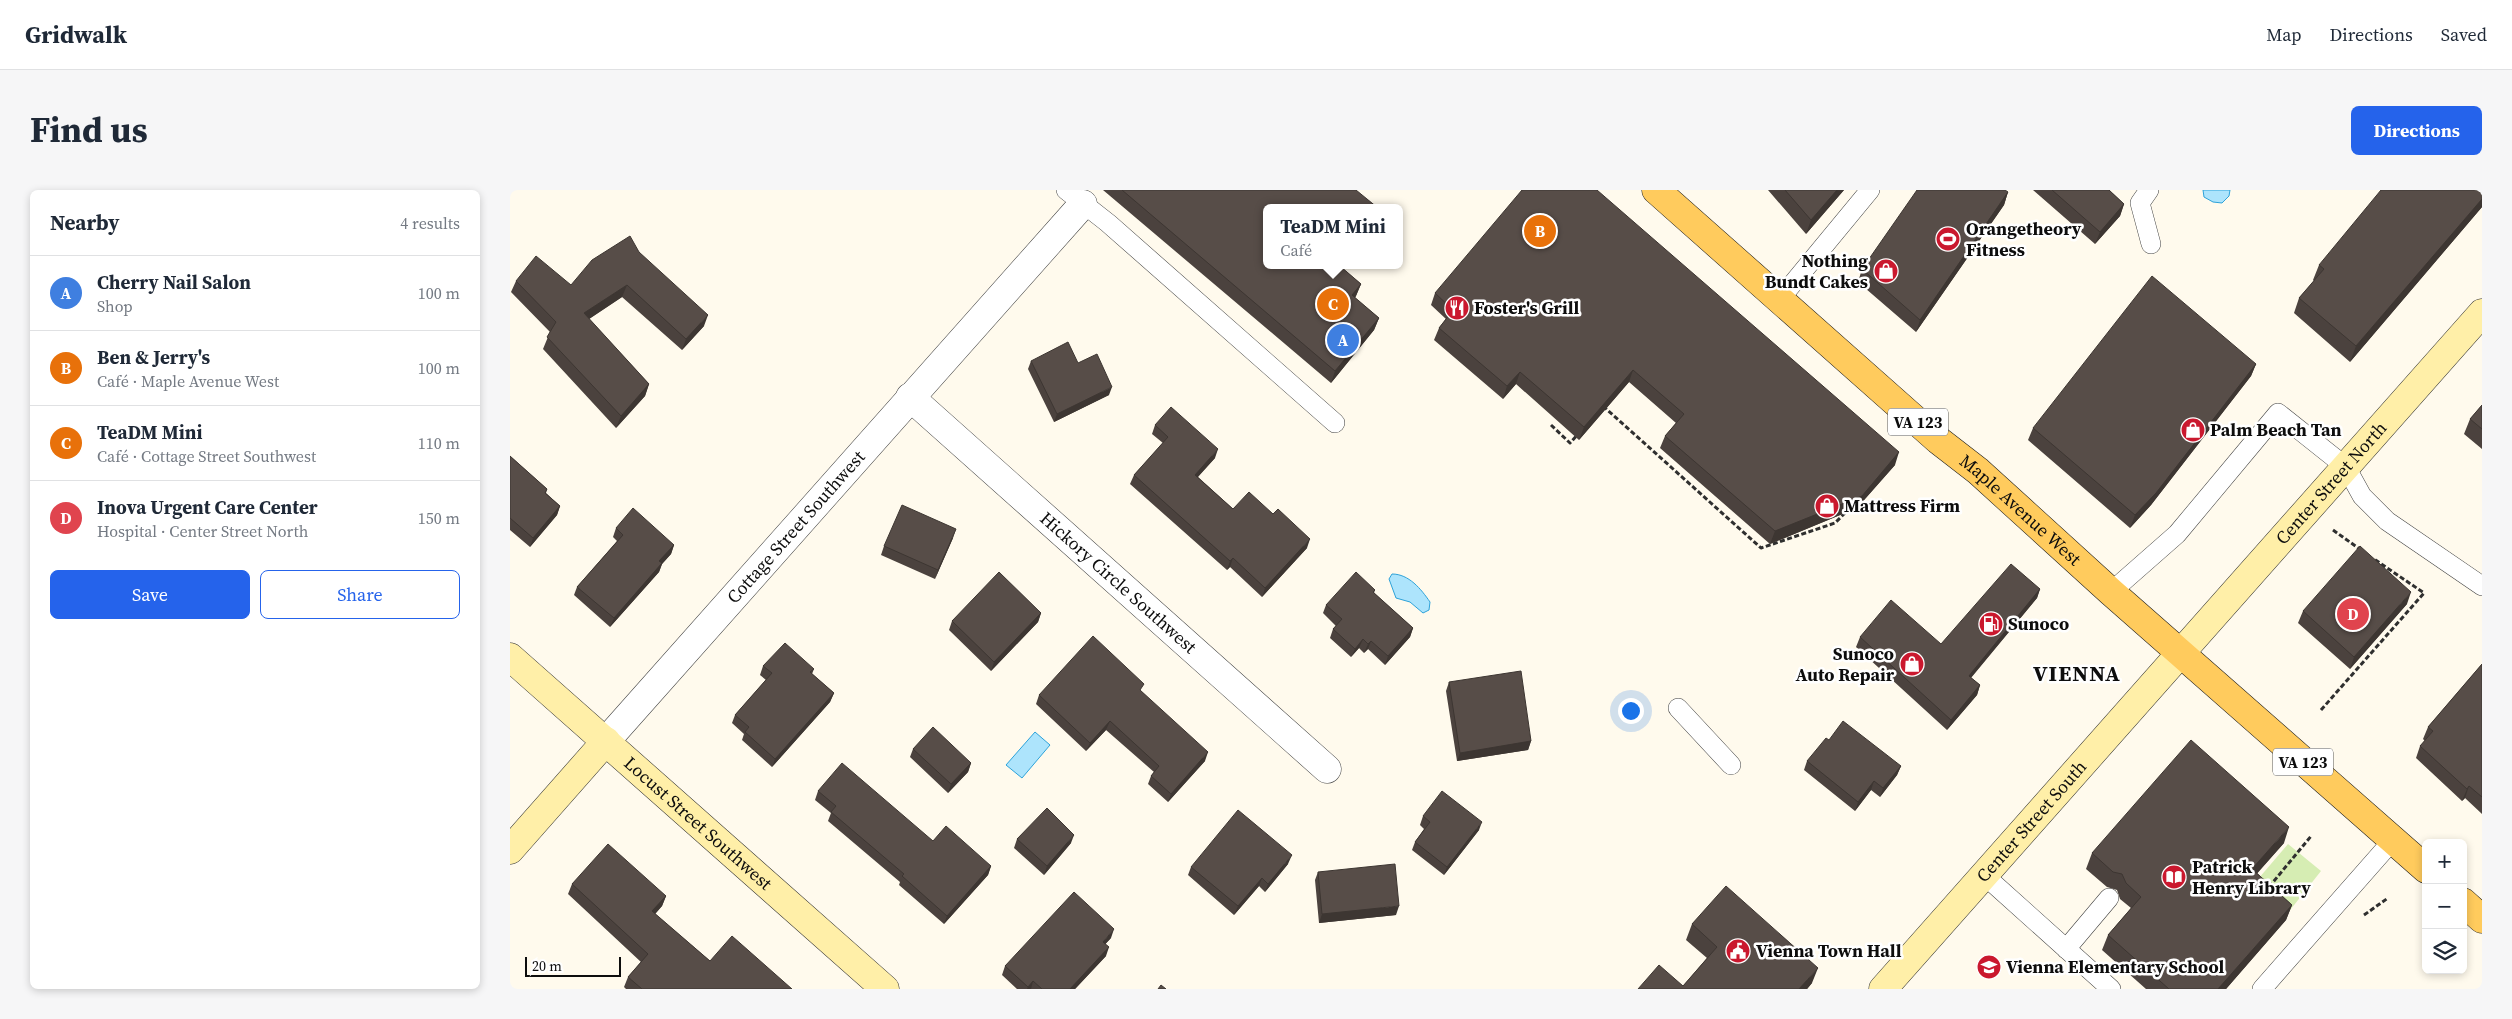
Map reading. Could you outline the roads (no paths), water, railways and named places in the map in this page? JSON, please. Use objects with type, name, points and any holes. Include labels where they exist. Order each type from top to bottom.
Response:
[{"type":"main road","name":"Maple Avenue West","points":[[1656,190],[1938,440],[1978,471],[2181,654]]},
{"type":"main road","name":"VA 123","points":[[2181,654],[2422,865]]},
{"type":"main road","points":[[2467,906],[2482,919]]},
{"type":"street","name":"Cottage Street Southwest","points":[[510,850],[910,397],[1075,197]]},
{"type":"street","name":"Center Street North","points":[[2181,654],[2482,313]]},
{"type":"street","name":"Hickory Circle Southwest","points":[[910,397],[1327,769]]},
{"type":"street","name":"Center Street South","points":[[1884,989],[2181,654]]},
{"type":"street","name":"Locust Street Southwest","points":[[510,657],[886,989]]},
{"type":"lane","points":[[1780,300],[1870,190]]},
{"type":"lane","points":[[2149,190],[2140,203],[2151,244]]},
{"type":"lane","points":[[1075,197],[1335,424]]},
{"type":"lane","points":[[2111,592],[2177,534],[2278,413],[2346,467],[2362,496],[2387,521],[2482,586]]},
{"type":"lane","points":[[1678,708],[1731,766]]},
{"type":"lane","points":[[2262,989],[2393,840]]},
{"type":"lane","points":[[1984,875],[2111,989]]},
{"type":"lane","points":[[2066,949],[2109,898]]},
{"type":"water","points":[[2203,190],[2230,190],[2229,196],[2222,203],[2213,202],[2204,197]]},
{"type":"water","points":[[1392,574],[1409,579],[1419,587],[1430,602],[1429,610],[1423,613],[1410,602],[1396,598],[1389,579]]},
{"type":"water","points":[[1035,732],[1050,745],[1022,778],[1006,765]]},
{"type":"place","name":"Ben & Jerry's","points":[[1540,231]]},
{"type":"place","name":"Orangetheory Fitness","points":[[1948,239]]},
{"type":"place","name":"Nothing Bundt Cakes","points":[[1886,271]]},
{"type":"place","name":"TeaDM Mini","points":[[1333,304]]},
{"type":"place","name":"Foster's Grill","points":[[1457,308]]},
{"type":"place","name":"Cherry Nail Salon","points":[[1343,340]]},
{"type":"place","name":"Palm Beach Tan","points":[[2193,430]]},
{"type":"place","name":"Mattress Firm","points":[[1827,506]]},
{"type":"place","name":"Inova Urgent Care Center","points":[[2353,614]]},
{"type":"place","name":"Sunoco","points":[[1991,624]]},
{"type":"place","name":"Sunoco Auto Repair","points":[[1912,664]]},
{"type":"place","name":"Patrick Henry Library","points":[[2174,877]]},
{"type":"place","name":"Vienna Town Hall","points":[[1738,951]]},
{"type":"place","name":"Vienna Elementary School","points":[[1989,967]]},
{"type":"district","name":"VIENNA","points":[[2077,673]]}]
